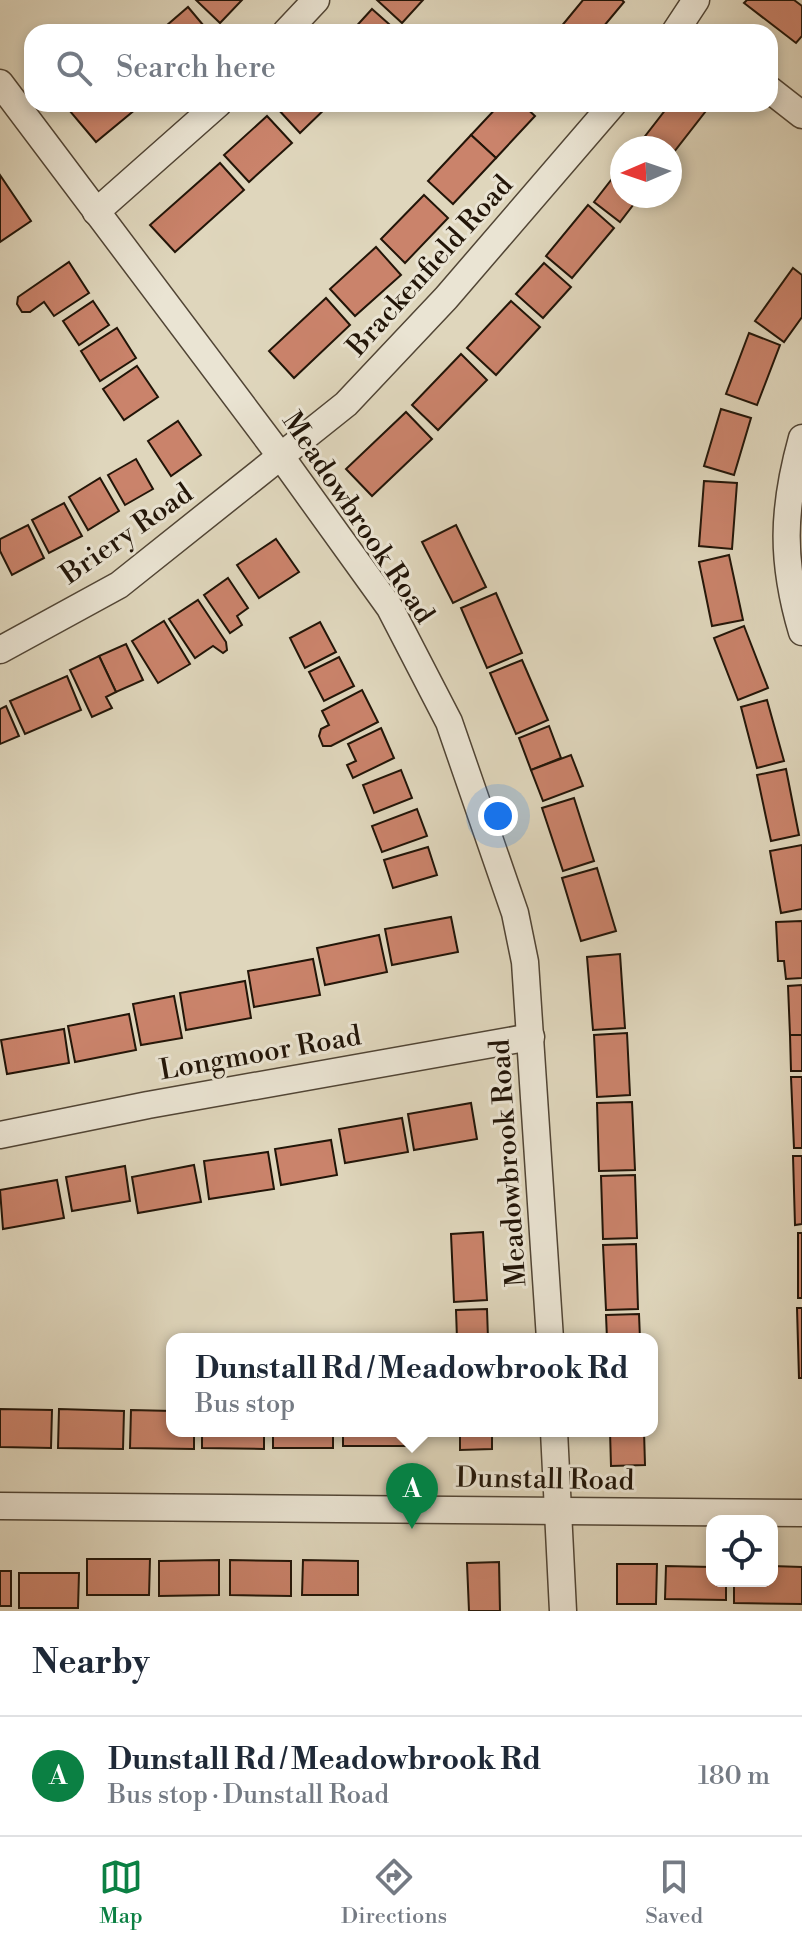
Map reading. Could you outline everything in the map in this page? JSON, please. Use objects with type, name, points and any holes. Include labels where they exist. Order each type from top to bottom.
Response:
[{"type":"street","points":[[294,24],[316,0]]},
{"type":"street","name":"Meadowbrook Road","points":[[0,83],[282,458],[390,608],[449,722],[515,913],[525,962],[550,1333]]},
{"type":"street","points":[[778,96],[802,115]]},
{"type":"street","points":[[96,212],[209,112]]},
{"type":"street","name":"Brackenfield Road","points":[[282,458],[346,404],[446,298],[606,112]]},
{"type":"street","points":[[802,438],[785,518],[789,588],[802,632]]},
{"type":"street","name":"Briery Road","points":[[0,650],[119,585],[282,458]]},
{"type":"street","name":"Longmoor Road","points":[[0,1135],[148,1105],[531,1037]]},
{"type":"street","points":[[554,1437],[563,1611]]},
{"type":"street","name":"Dunstall Road","points":[[0,1506],[802,1513]]},
{"type":"building","points":[[196,0],[242,0],[220,23]]},
{"type":"building","points":[[377,0],[423,0],[402,23]]},
{"type":"building","points":[[583,0],[624,2],[606,24],[563,24]]},
{"type":"building","points":[[747,0],[794,0],[802,6],[802,36],[796,43],[778,29],[778,24],[771,24],[744,3]]},
{"type":"building","points":[[188,7],[202,24],[168,24]]},
{"type":"building","points":[[372,9],[389,24],[358,24]]},
{"type":"building","points":[[71,112],[132,112],[96,142]]},
{"type":"building","points":[[281,112],[322,112],[300,133]]},
{"type":"building","points":[[493,112],[531,112],[535,116],[496,158],[471,135]]},
{"type":"building","points":[[664,112],[705,112],[682,142],[682,136],[645,136]]},
{"type":"building","points":[[267,116],[292,143],[249,182],[224,155]]},
{"type":"building","points":[[471,135],[496,158],[453,204],[428,181]]},
{"type":"building","points":[[220,163],[244,190],[175,252],[150,225]]},
{"type":"building","points":[[0,175],[31,221],[0,242]]},
{"type":"building","points":[[610,181],[610,208],[631,208],[620,222],[594,202]]},
{"type":"building","points":[[424,195],[448,218],[405,263],[381,239]]},
{"type":"building","points":[[588,205],[614,228],[572,278],[546,256]]},
{"type":"building","points":[[376,247],[401,275],[355,316],[330,289]]},
{"type":"building","points":[[69,262],[89,293],[54,316],[44,302],[30,312],[22,312],[17,304],[18,297]]},
{"type":"building","points":[[544,263],[571,287],[543,318],[516,294]]},
{"type":"building","points":[[793,268],[802,275],[802,317],[784,342],[755,321]]},
{"type":"building","points":[[326,298],[350,325],[294,378],[269,351]]},
{"type":"building","points":[[93,301],[109,325],[79,345],[63,321]]},
{"type":"building","points":[[511,301],[540,327],[496,375],[467,348]]},
{"type":"building","points":[[117,328],[136,358],[100,381],[81,351]]},
{"type":"building","points":[[749,333],[780,345],[757,405],[726,394]]},
{"type":"building","points":[[461,354],[487,380],[438,430],[412,405]]},
{"type":"building","points":[[137,366],[158,397],[124,420],[103,389]]},
{"type":"building","points":[[721,409],[751,418],[734,475],[704,466]]},
{"type":"building","points":[[406,412],[432,439],[372,496],[346,469]]},
{"type":"building","points":[[178,421],[201,455],[171,476],[148,441]]},
{"type":"building","points":[[136,459],[153,489],[125,505],[108,475]]},
{"type":"building","points":[[100,478],[119,511],[88,530],[69,497]]},
{"type":"building","points":[[704,481],[737,483],[732,549],[699,546]]},
{"type":"building","points":[[64,503],[82,536],[49,553],[32,520]]},
{"type":"building","points":[[28,525],[44,558],[12,575],[0,551],[0,539]]},
{"type":"building","points":[[456,525],[486,587],[453,603],[422,542]]},
{"type":"building","points":[[276,539],[299,572],[259,598],[237,565]]},
{"type":"building","points":[[729,555],[743,620],[712,626],[699,562]]},
{"type":"building","points":[[228,578],[248,608],[237,616],[242,625],[230,633],[204,595]]},
{"type":"building","points":[[496,593],[522,653],[487,668],[461,608]]},
{"type":"building","points":[[198,600],[226,642],[227,650],[223,653],[213,646],[195,658],[169,619]]},
{"type":"building","points":[[164,621],[190,664],[158,683],[132,641]]},
{"type":"building","points":[[320,622],[336,652],[305,668],[290,638]]},
{"type":"building","points":[[744,626],[768,688],[738,700],[714,638]]},
{"type":"building","points":[[126,644],[143,680],[116,692],[99,656]]},
{"type":"building","points":[[99,656],[116,692],[106,697],[112,708],[92,717],[70,670]]},
{"type":"building","points":[[339,657],[354,686],[324,701],[309,672]]},
{"type":"building","points":[[522,660],[548,720],[516,734],[490,673]]},
{"type":"building","points":[[67,676],[81,710],[25,734],[10,701]]},
{"type":"building","points":[[362,690],[378,722],[331,746],[323,746],[319,736],[321,729],[329,725],[322,711]]},
{"type":"building","points":[[767,700],[784,761],[757,768],[741,707]]},
{"type":"building","points":[[6,706],[19,736],[0,744],[0,709]]},
{"type":"building","points":[[549,726],[561,758],[531,770],[519,738]]},
{"type":"building","points":[[381,728],[394,758],[353,778],[347,765],[356,761],[348,744]]},
{"type":"building","points":[[571,755],[583,786],[543,801],[531,770]]},
{"type":"building","points":[[786,769],[799,835],[771,841],[757,775]]},
{"type":"building","points":[[401,770],[412,798],[374,813],[363,785]]},
{"type":"building","points":[[574,798],[594,861],[563,871],[542,808]]},
{"type":"building","points":[[417,809],[427,836],[382,852],[372,826]]},
{"type":"building","points":[[802,845],[802,909],[781,913],[770,851]]},
{"type":"building","points":[[428,847],[437,875],[393,888],[384,860]]},
{"type":"building","points":[[597,868],[616,931],[581,941],[562,878]]},
{"type":"building","points":[[451,917],[458,952],[392,965],[385,929]]},
{"type":"building","points":[[802,921],[802,978],[786,979],[784,961],[778,961],[776,922]]},
{"type":"building","points":[[379,935],[387,972],[325,985],[317,948]]},
{"type":"building","points":[[620,954],[625,1028],[593,1030],[587,957]]},
{"type":"building","points":[[313,959],[320,995],[254,1007],[248,971]]},
{"type":"building","points":[[245,981],[251,1018],[186,1030],[180,993]]},
{"type":"building","points":[[802,985],[802,1035],[790,1035],[788,986]]},
{"type":"building","points":[[174,996],[182,1038],[141,1045],[133,1004]]},
{"type":"building","points":[[129,1014],[136,1050],[75,1062],[68,1026]]},
{"type":"building","points":[[64,1029],[69,1063],[7,1074],[1,1040]]},
{"type":"building","points":[[627,1033],[630,1095],[597,1097],[594,1035]]},
{"type":"building","points":[[790,1035],[802,1035],[802,1071],[791,1071]]},
{"type":"building","points":[[791,1077],[802,1077],[802,1148],[794,1148]]},
{"type":"building","points":[[632,1102],[635,1170],[599,1171],[597,1103]]},
{"type":"building","points":[[471,1103],[477,1139],[414,1150],[408,1114]]},
{"type":"building","points":[[402,1118],[408,1152],[345,1163],[339,1129]]},
{"type":"building","points":[[331,1140],[337,1175],[281,1185],[275,1149]]},
{"type":"building","points":[[268,1152],[274,1189],[209,1199],[204,1161]]},
{"type":"building","points":[[793,1156],[802,1156],[802,1224],[795,1225]]},
{"type":"building","points":[[194,1165],[201,1202],[138,1213],[132,1177]]},
{"type":"building","points":[[125,1166],[130,1201],[72,1211],[66,1177]]},
{"type":"building","points":[[635,1175],[637,1238],[603,1239],[601,1176]]},
{"type":"building","points":[[57,1180],[64,1218],[3,1229],[0,1190]]},
{"type":"building","points":[[483,1232],[487,1300],[454,1302],[451,1234]]},
{"type":"building","points":[[798,1233],[802,1233],[802,1298],[798,1298]]},
{"type":"building","points":[[636,1244],[638,1309],[606,1310],[603,1245]]},
{"type":"building","points":[[797,1308],[802,1308],[802,1378],[799,1378]]},
{"type":"building","points":[[487,1309],[488,1333],[457,1333],[456,1310]]},
{"type":"building","points":[[639,1314],[640,1333],[607,1333],[606,1315]]},
{"type":"building","points":[[0,1409],[52,1410],[51,1448],[0,1447]]},
{"type":"building","points":[[59,1409],[124,1411],[123,1449],[58,1448]]},
{"type":"building","points":[[131,1410],[166,1411],[166,1437],[194,1437],[194,1449],[130,1448]]},
{"type":"building","points":[[202,1437],[264,1437],[264,1449],[202,1448]]},
{"type":"building","points":[[273,1437],[333,1437],[333,1448],[273,1448]]},
{"type":"building","points":[[343,1437],[405,1437],[406,1446],[343,1446]]},
{"type":"building","points":[[460,1437],[492,1437],[492,1449],[460,1450]]},
{"type":"building","points":[[610,1437],[644,1437],[645,1465],[611,1466]]},
{"type":"building","points":[[87,1559],[150,1559],[149,1595],[87,1595]]},
{"type":"building","points":[[219,1560],[219,1595],[159,1596],[159,1561]]},
{"type":"building","points":[[230,1560],[291,1561],[291,1596],[230,1595]]},
{"type":"building","points":[[303,1560],[358,1561],[358,1595],[302,1595]]},
{"type":"building","points":[[499,1562],[500,1611],[469,1611],[467,1563]]},
{"type":"building","points":[[617,1564],[657,1564],[656,1604],[617,1604]]},
{"type":"building","points":[[666,1566],[706,1567],[706,1587],[726,1587],[726,1600],[665,1599]]},
{"type":"building","points":[[778,1566],[802,1567],[802,1604],[734,1603],[734,1587],[778,1587]]},
{"type":"building","points":[[0,1571],[11,1571],[11,1606],[0,1606]]},
{"type":"building","points":[[19,1573],[79,1573],[78,1608],[19,1608]]},
{"type":"place","name":"Dunstall Rd / Meadowbrook Rd","points":[[412,1529]]}]
